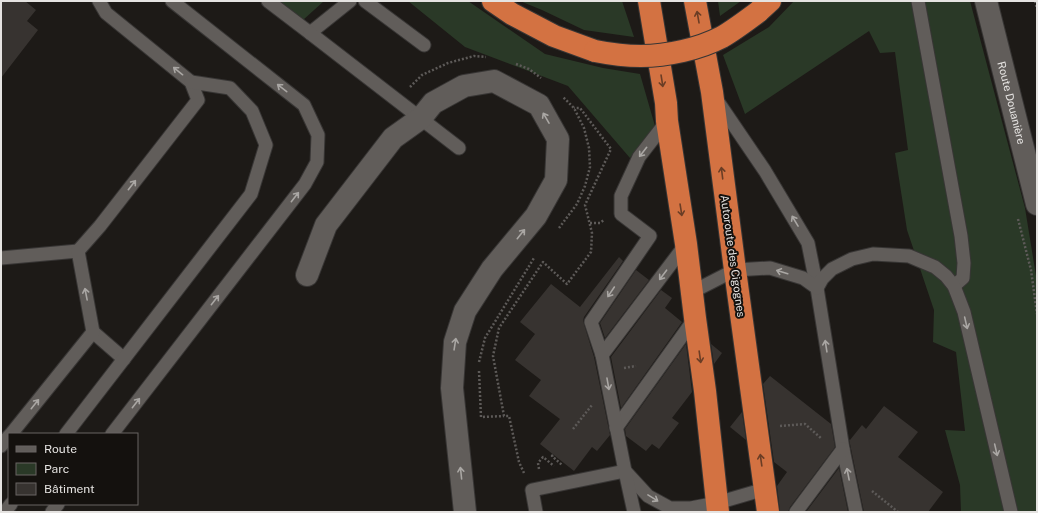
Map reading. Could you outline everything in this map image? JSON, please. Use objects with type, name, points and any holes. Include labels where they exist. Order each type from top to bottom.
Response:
[{"type":"highway","points":[[493,1],[512,14],[554,36],[595,51],[620,55],[642,56],[684,50],[721,37],[739,26],[764,7]]},
{"type":"highway","points":[[649,1],[666,103],[667,121],[686,244],[705,391],[717,507]]},
{"type":"highway","name":"Autoroute des Cigognes","points":[[695,1],[712,92],[734,270],[768,512]]},
{"type":"street","name":"Route Douanière","points":[[986,1],[1037,204]]},
{"type":"street","points":[[307,275],[326,224],[393,138],[421,118],[433,103],[464,86],[494,81],[539,104],[558,139],[556,180],[536,216],[492,269],[465,311],[455,342],[452,388],[465,512]]},
{"type":"lane","points":[[67,433],[250,194],[266,145],[252,111],[230,88],[192,82],[106,13],[99,1]]},
{"type":"lane","points":[[113,433],[305,184],[317,162],[318,135],[304,105],[172,1]]},
{"type":"lane","points":[[268,1],[459,148]]},
{"type":"lane","points":[[310,33],[350,1]]},
{"type":"lane","points":[[365,1],[424,45]]},
{"type":"lane","points":[[918,1],[961,236],[964,263],[963,278],[954,286]]},
{"type":"lane","points":[[1,258],[78,251],[100,226],[198,100],[192,82]]},
{"type":"lane","points":[[712,92],[765,171],[808,242],[843,448],[856,512]]},
{"type":"lane","points":[[634,512],[602,355],[591,322],[650,236],[621,214],[621,196],[639,158],[667,121]]},
{"type":"lane","points":[[602,355],[686,244]]},
{"type":"lane","points":[[78,251],[93,332],[124,359]]},
{"type":"lane","points":[[817,288],[822,279],[832,269],[852,259],[873,254],[909,256],[935,267],[946,276],[954,286],[964,312],[1011,512]]},
{"type":"lane","points":[[692,292],[734,270],[770,268],[803,278],[817,288]]},
{"type":"lane","points":[[616,428],[695,318]]},
{"type":"lane","points":[[12,433],[93,332]]},
{"type":"lane","points":[[1,446],[8,437]]},
{"type":"lane","points":[[796,512],[843,448]]},
{"type":"lane","points":[[625,471],[648,496],[670,508],[717,507],[765,489]]},
{"type":"lane","points":[[536,512],[532,490],[625,471]]},
{"type":"path","points":[[1035,1],[1037,9]]},
{"type":"path","points":[[397,100],[422,75],[448,62],[474,56],[487,57]]},
{"type":"path","points":[[514,64],[529,69],[545,80]]},
{"type":"path","points":[[558,228],[578,204],[590,167],[589,148],[584,128],[574,108],[560,94]]},
{"type":"path","points":[[504,416],[493,356],[499,328],[543,262],[568,284],[591,252],[592,233],[585,205],[610,149],[580,108],[574,108]]},
{"type":"path","points":[[532,490],[518,462],[509,416],[481,417],[478,365],[485,338],[538,252]]},
{"type":"green space","points":[[279,1],[324,1],[303,20]]},
{"type":"green space","points":[[408,1],[468,1],[545,54],[603,68],[640,74],[655,126],[630,158],[568,86],[465,47]]},
{"type":"green space","points":[[520,1],[622,1],[634,37],[584,30]]},
{"type":"green space","points":[[718,1],[741,1],[720,16]]},
{"type":"green space","points":[[794,1],[970,1],[1025,208],[1037,282],[1037,512],[961,512],[960,485],[945,430],[965,431],[956,352],[933,342],[934,310],[907,230],[895,153],[908,150],[895,52],[880,53],[869,31],[745,114],[723,55],[769,27]]},
{"type":"building","points":[[1,1],[25,1],[36,10],[27,21],[38,30],[1,78]]},
{"type":"building","points":[[619,257],[623,261],[584,317],[583,321],[594,357],[610,435],[597,451],[592,447],[574,471],[540,444],[560,419],[529,396],[541,380],[515,360],[535,334],[520,322],[551,284],[580,307]]},
{"type":"building","points":[[636,270],[649,280],[605,338],[600,323]]},
{"type":"building","points":[[661,290],[672,298],[665,308],[682,322],[621,408],[611,357]]},
{"type":"building","points":[[686,344],[692,392],[672,418],[679,423],[659,449],[652,444],[646,451],[626,436],[625,429]]},
{"type":"building","points":[[711,344],[722,353],[714,364]]},
{"type":"building","points":[[770,376],[831,424],[835,447],[790,507],[788,512],[780,512],[777,486],[787,472],[774,462],[763,384]]},
{"type":"building","points":[[884,406],[918,432],[898,457],[943,492],[928,512],[864,512],[849,439],[850,440],[862,425],[866,429]]},
{"type":"building","points":[[742,412],[746,440],[730,427]]},
{"type":"building","points":[[839,468],[848,512],[806,512]]}]
